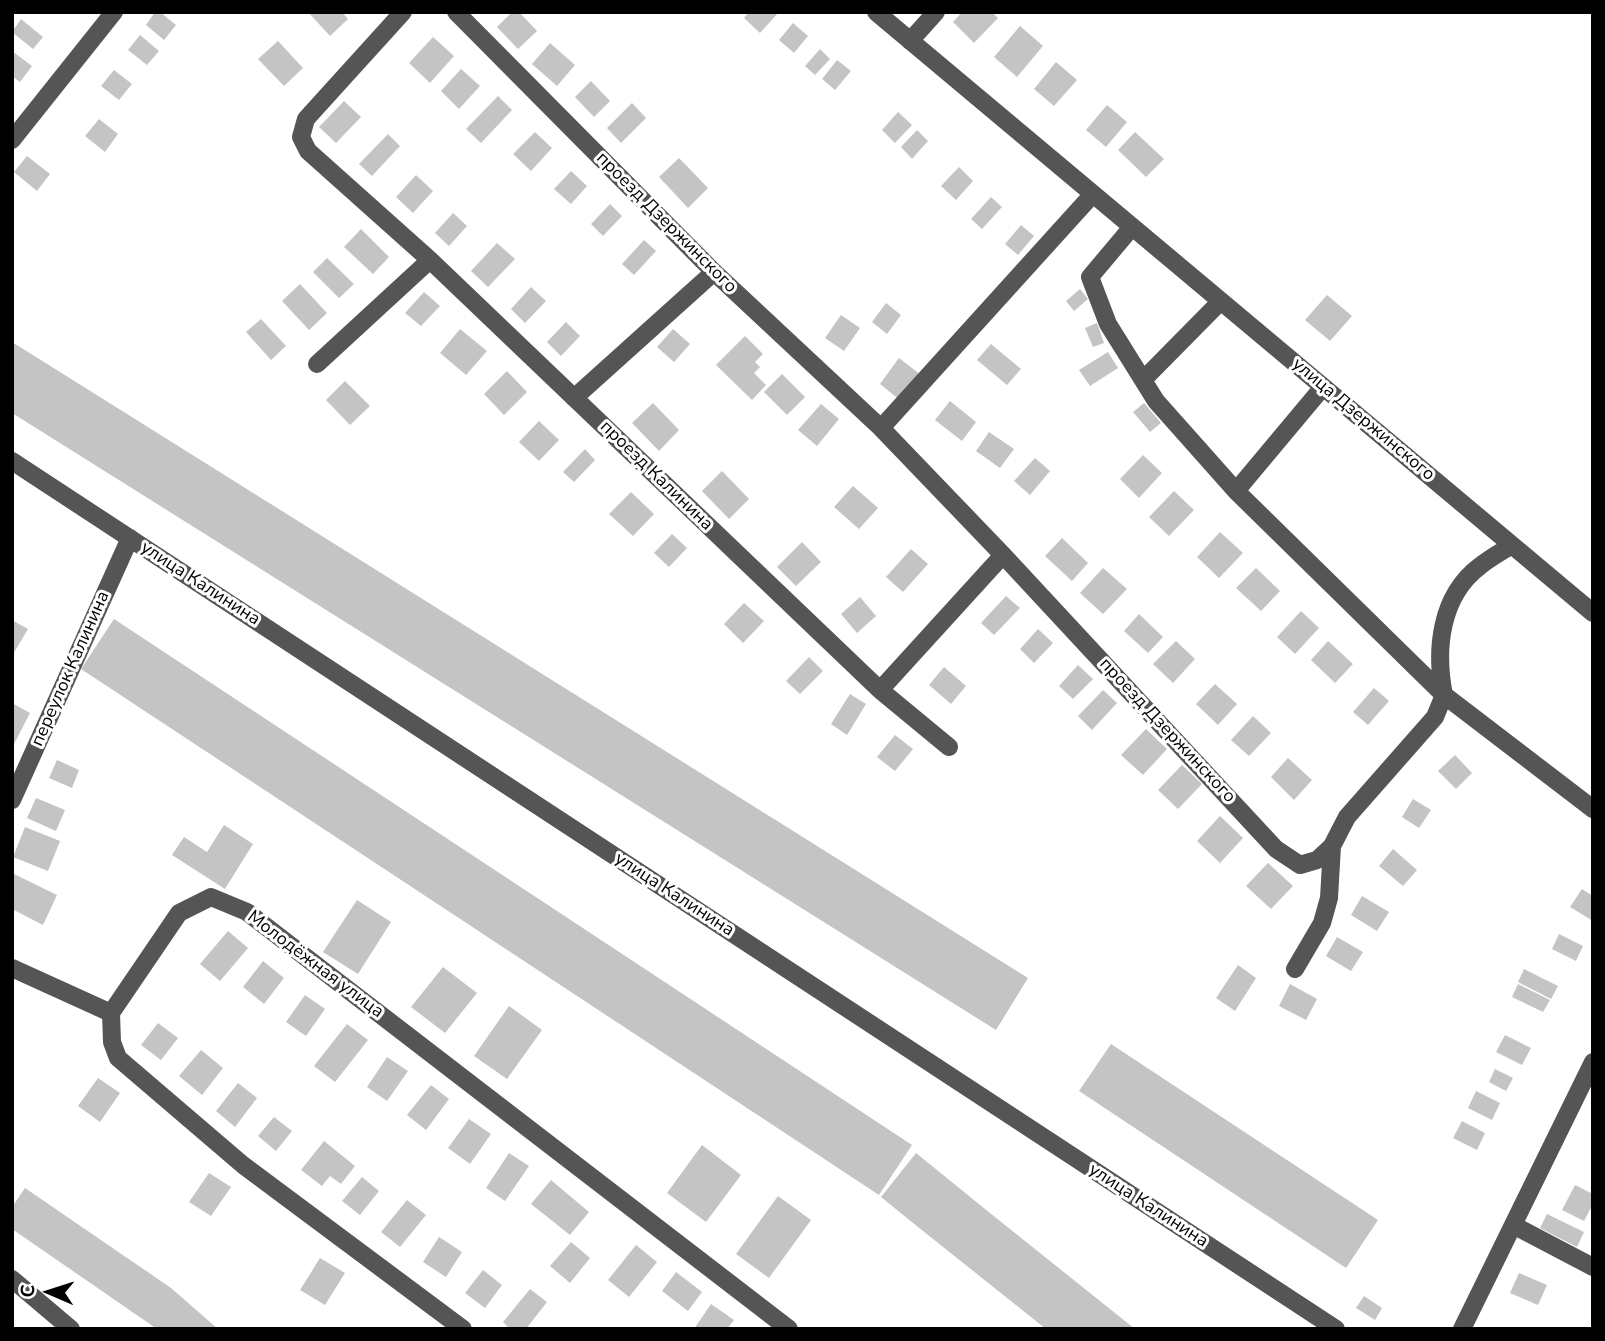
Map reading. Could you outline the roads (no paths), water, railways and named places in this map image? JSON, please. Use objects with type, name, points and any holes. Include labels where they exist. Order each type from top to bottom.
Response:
[{"type":"street","points":[[12,140],[114,12]]},
{"type":"street","name":"проезд Калинина","points":[[403,12],[306,119],[300,137],[308,151],[430,260],[880,690],[949,747]]},
{"type":"street","name":"проезд Дзержинского","points":[[456,12],[714,272],[881,428],[1276,849],[1300,865],[1317,860],[1332,846],[1347,817],[1435,717],[1444,695]]},
{"type":"street","name":"улица Дзержинского","points":[[876,12],[1593,613]]},
{"type":"street","points":[[910,41],[936,12]]},
{"type":"street","points":[[881,428],[1093,194]]},
{"type":"street","points":[[1132,227],[1090,277],[1108,324],[1156,401],[1236,491],[1444,695],[1593,809]]},
{"type":"street","points":[[317,364],[430,260]]},
{"type":"street","points":[[574,398],[714,272]]},
{"type":"street","points":[[1143,380],[1221,301]]},
{"type":"street","points":[[1236,491],[1324,387]]},
{"type":"street","name":"улица Калинина","points":[[12,461],[1336,1329]]},
{"type":"street","name":"переулок Калинина","points":[[12,800],[130,538]]},
{"type":"street","points":[[1444,695],[1440,674],[1440,643],[1444,618],[1457,590],[1478,567],[1512,545]]},
{"type":"street","points":[[880,690],[1003,555]]},
{"type":"street","points":[[1295,968],[1322,923],[1329,898],[1332,846]]},
{"type":"street","name":"Молодёжная улица","points":[[111,1013],[180,912],[211,897],[247,912],[789,1329]]},
{"type":"street","points":[[12,968],[111,1013],[113,1042],[118,1058],[243,1165],[463,1329]]},
{"type":"street","points":[[1462,1329],[1593,1062]]},
{"type":"street","points":[[1513,1224],[1593,1267]]},
{"type":"street","points":[[12,1279],[71,1329]]}]
